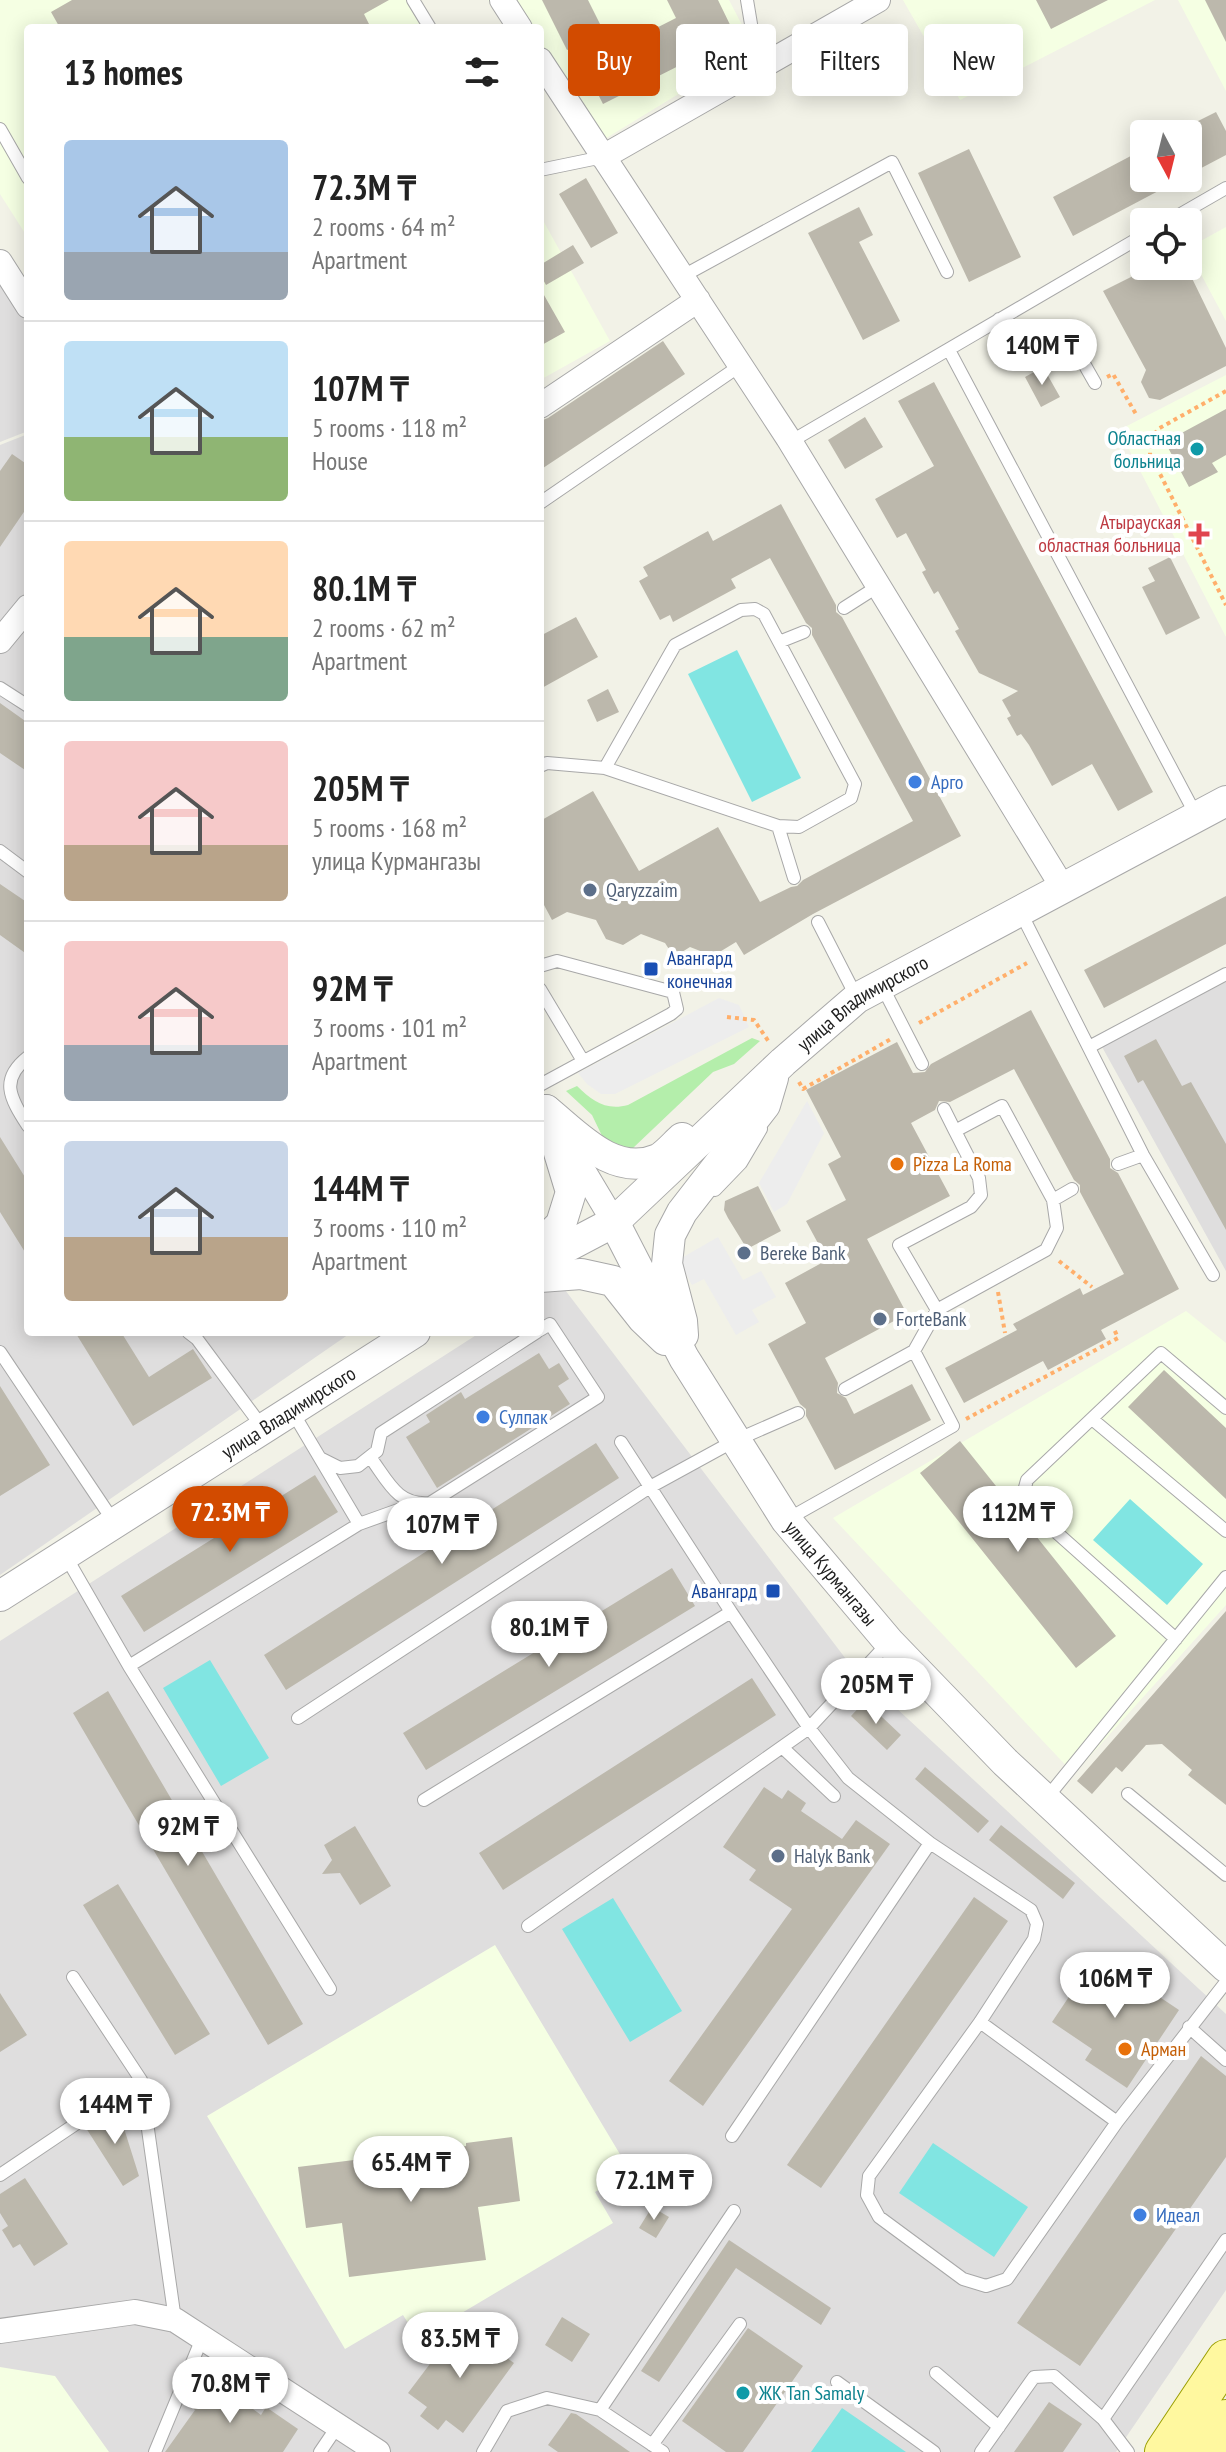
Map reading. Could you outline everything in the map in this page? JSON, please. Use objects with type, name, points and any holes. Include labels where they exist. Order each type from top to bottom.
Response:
[{"type":"main road","points":[[1164,2452],[1226,2359]]},
{"type":"main road","points":[[1204,2452],[1226,2419]]},
{"type":"street","points":[[502,0],[517,24]]},
{"type":"street","points":[[776,56],[878,0]]},
{"type":"street","points":[[544,66],[790,442],[1063,888]]},
{"type":"street","points":[[603,157],[707,96]]},
{"type":"street","points":[[0,262],[24,300]]},
{"type":"street","points":[[544,403],[698,300]]},
{"type":"street","points":[[0,641],[24,612]]},
{"type":"street","name":"улица Владимирского","points":[[544,1259],[614,1222],[773,1056],[869,992],[1226,801]]},
{"type":"street","points":[[544,1100],[595,1150],[624,1164],[658,1159],[773,1056]]},
{"type":"street","points":[[684,1358],[682,1321],[667,1264],[670,1235],[682,1212],[765,1105],[773,1056]]},
{"type":"street","name":"улица Курмангазы","points":[[544,1101],[614,1222],[684,1358],[786,1520],[889,1642],[1005,1762],[1226,1967]]},
{"type":"street","points":[[544,1104],[571,1192],[561,1224],[544,1241]]},
{"type":"street","points":[[544,1277],[581,1274],[613,1281],[643,1319],[684,1358]]},
{"type":"street","name":"улица Владимирского","points":[[0,1596],[409,1336]]},
{"type":"street","points":[[0,2331],[135,2312],[175,2320],[378,2452]]},
{"type":"lane","points":[[413,0],[428,24]]},
{"type":"lane","points":[[747,0],[751,24]]},
{"type":"lane","points":[[0,129],[24,171]]},
{"type":"lane","points":[[544,169],[603,157]]},
{"type":"lane","points":[[683,276],[892,162],[947,272]]},
{"type":"lane","points":[[1191,208],[1226,188]]},
{"type":"lane","points":[[790,442],[1130,243]]},
{"type":"lane","points":[[999,319],[1019,356],[1066,332],[1095,383]]},
{"type":"lane","points":[[949,350],[1197,817]]},
{"type":"lane","points":[[544,500],[741,365]]},
{"type":"lane","points":[[844,608],[880,585]]},
{"type":"lane","points":[[544,764],[605,768],[778,826],[799,827],[851,798],[855,784],[764,614],[755,609],[741,610],[675,645],[605,768]]},
{"type":"lane","points":[[779,642],[804,632]]},
{"type":"lane","points":[[0,688],[24,703]]},
{"type":"lane","points":[[778,826],[794,878]]},
{"type":"lane","points":[[0,851],[24,869]]},
{"type":"lane","points":[[1020,911],[1143,1155],[1213,1275]]},
{"type":"lane","points":[[818,922],[922,1064]]},
{"type":"lane","points":[[544,965],[557,961],[673,992],[677,1009],[583,1061],[544,1096]]},
{"type":"lane","points":[[1089,1047],[1226,974]]},
{"type":"lane","points":[[544,996],[583,1061]]},
{"type":"lane","points":[[24,1059],[11,1066],[5,1091],[24,1120]]},
{"type":"lane","points":[[845,1389],[914,1351],[937,1310],[1046,1250],[1057,1228],[1053,1200],[1002,1106],[955,1131]]},
{"type":"lane","points":[[937,1310],[899,1245],[971,1207],[981,1195],[979,1178],[944,1109]]},
{"type":"lane","points":[[1118,1164],[1143,1155]]},
{"type":"lane","points":[[1053,1200],[1072,1189]]},
{"type":"lane","points":[[129,1666],[359,1524],[415,1504],[430,1503],[598,1397],[550,1324],[544,1328]]},
{"type":"lane","points":[[193,1336],[263,1428]]},
{"type":"lane","points":[[320,1458],[340,1468],[358,1466],[377,1451],[381,1433],[531,1336]]},
{"type":"lane","points":[[786,1520],[953,1426],[914,1351]]},
{"type":"lane","points":[[0,1352],[114,1522]]},
{"type":"lane","points":[[1176,1639],[1028,1507],[1024,1491],[1027,1480],[1161,1353],[1226,1408]]},
{"type":"lane","points":[[291,1410],[359,1524]]},
{"type":"lane","points":[[298,1718],[650,1487],[734,1441],[798,1413]]},
{"type":"lane","points":[[1092,1419],[1226,1531]]},
{"type":"lane","points":[[621,1442],[809,1728],[848,1778],[930,1843],[1031,1910],[1037,1924],[1034,1939],[980,2022],[869,2176],[867,2195],[879,2217],[963,2279],[986,2286],[1007,2279],[1117,2122],[1226,1982]]},
{"type":"lane","points":[[370,1457],[399,1496],[415,1504]]},
{"type":"lane","points":[[65,1555],[129,1666],[330,1989]]},
{"type":"lane","points":[[1045,1800],[1226,1577]]},
{"type":"lane","points":[[424,1800],[731,1612]]},
{"type":"lane","points":[[528,1926],[809,1728],[889,1642]]},
{"type":"lane","points":[[783,1748],[834,1796]]},
{"type":"lane","points":[[1128,1794],[1226,1875]]},
{"type":"lane","points":[[732,2136],[930,1843]]},
{"type":"lane","points":[[73,1977],[141,2080],[175,2320]]},
{"type":"lane","points":[[980,2022],[1117,2122]]},
{"type":"lane","points":[[1189,2027],[1226,2060]]},
{"type":"lane","points":[[0,2175],[141,2080]]},
{"type":"lane","points":[[600,2410],[734,2211]]},
{"type":"lane","points":[[1103,2419],[1226,2240]]},
{"type":"lane","points":[[483,2452],[507,2411],[547,2398],[600,2410],[657,2448],[740,2324]]},
{"type":"lane","points":[[155,2452],[203,2336]]},
{"type":"lane","points":[[936,2373],[999,2427]]},
{"type":"lane","points":[[981,2452],[1034,2377],[1054,2376],[1103,2419],[1128,2452]]},
{"type":"lane","points":[[837,2382],[934,2452]]},
{"type":"lane","points":[[320,2452],[339,2424]]},
{"type":"path","points":[[1095,383],[1113,374],[1137,416]]},
{"type":"path","points":[[1226,391],[1158,429],[1150,441],[1150,454],[1226,605]]},
{"type":"path","points":[[727,1017],[754,1020],[773,1056]]},
{"type":"path","points":[[1046,1250],[1092,1287]]},
{"type":"path","points":[[995,1278],[1005,1333]]},
{"type":"path","points":[[953,1426],[1118,1338],[1114,1329]]},
{"type":"shaded area","points":[[0,0],[421,0],[434,24],[24,24],[24,232],[0,194]]},
{"type":"shaded area","points":[[488,0],[729,0],[742,24],[676,24],[676,96],[585,151],[544,86],[544,24],[503,24]]},
{"type":"shaded area","points":[[903,0],[1155,0],[1023,68],[1023,24],[924,24],[924,37]]},
{"type":"shaded area","points":[[1178,0],[1226,0],[1226,91]]},
{"type":"shaded area","points":[[544,222],[610,341],[544,378]]},
{"type":"shaded area","points":[[1226,227],[1226,321],[1202,276],[1202,240]]},
{"type":"shaded area","points":[[0,280],[24,319],[24,433],[0,442]]},
{"type":"shaded area","name":"Атырауская областная больница","points":[[1226,375],[1226,637],[1119,430]]},
{"type":"shaded area","points":[[24,436],[24,1336],[346,1336],[0,1575],[0,445]]},
{"type":"shaded area","points":[[737,650],[801,778],[752,802],[688,674]]},
{"type":"shaded area","points":[[1226,982],[1226,1271],[1101,1045]]},
{"type":"shaded area","points":[[719,998],[739,1005],[749,1027],[615,1094],[601,1094],[578,1073]]},
{"type":"shaded area","points":[[807,1101],[824,1133],[787,1204],[774,1212],[759,1183]]},
{"type":"shaded area","points":[[718,1237],[743,1280],[761,1271],[776,1297],[752,1310],[759,1322],[736,1335],[704,1279],[692,1285],[678,1260]]},
{"type":"shaded area","points":[[559,1282],[852,1667],[1226,2014],[1226,2290],[1116,2452],[0,2452],[0,1641],[475,1336],[544,1336],[544,1291]]},
{"type":"shaded area","points":[[1186,1311],[1226,1343],[1226,1605],[1074,1774],[833,1518]]},
{"type":"shaded area","points":[[1130,1499],[1203,1564],[1167,1605],[1093,1540]]},
{"type":"shaded area","points":[[210,1660],[269,1758],[221,1786],[163,1688]]},
{"type":"shaded area","points":[[613,1898],[682,2011],[630,2042],[562,1929]]},
{"type":"shaded area","points":[[495,1945],[630,2171],[595,2192],[613,2223],[418,2339],[403,2315],[345,2349],[207,2116]]},
{"type":"shaded area","points":[[933,2143],[1028,2207],[994,2257],[899,2193]]},
{"type":"shaded area","points":[[0,2367],[55,2376],[109,2452],[0,2452]]},
{"type":"shaded area","points":[[842,2408],[906,2452],[811,2452]]},
{"type":"green space","points":[[752,1038],[760,1041],[734,1064],[713,1072],[633,1148],[624,1151],[604,1140],[592,1115],[566,1091],[577,1086],[600,1103],[613,1107],[628,1105]]},
{"type":"building","points":[[72,0],[389,0],[364,14],[369,24],[58,24],[51,12]]},
{"type":"building","points":[[542,0],[588,0],[600,24],[568,24],[567,50]]},
{"type":"building","points":[[667,0],[718,0],[730,24],[676,24],[676,67],[660,75],[660,26],[676,18]]},
{"type":"building","points":[[1036,0],[1108,0],[1051,29]]},
{"type":"building","points":[[1205,0],[1226,0],[1226,42]]},
{"type":"building","points":[[599,96],[619,96],[603,104]]},
{"type":"building","points":[[1216,112],[1226,131],[1226,155],[1202,168],[1202,120]]},
{"type":"building","points":[[969,149],[1021,257],[969,282],[918,173]]},
{"type":"building","points":[[1130,156],[1130,192],[1156,192],[1073,236],[1053,197]]},
{"type":"building","points":[[586,178],[618,233],[591,248],[559,194]]},
{"type":"building","points":[[859,207],[873,235],[859,242],[900,321],[863,340],[808,233]]},
{"type":"building","points":[[573,245],[584,263],[546,285],[544,263]]},
{"type":"building","points":[[1130,278],[1130,280],[1193,280],[1226,348],[1226,366],[1160,400],[1149,398],[1141,382],[1146,370],[1103,291]]},
{"type":"building","points":[[544,295],[565,332],[544,344]]},
{"type":"building","points":[[663,341],[685,374],[544,467],[544,420]]},
{"type":"building","points":[[1043,367],[1060,397],[1041,407],[1025,377]]},
{"type":"building","points":[[934,382],[1153,792],[1118,811],[1092,764],[1052,786],[1029,745],[1021,734],[1017,736],[1007,718],[1011,716],[1002,700],[1018,691],[979,673],[955,631],[959,629],[938,591],[934,594],[922,572],[926,570],[906,533],[897,538],[875,499],[934,466],[898,401]]},
{"type":"building","name":"Областная больница","points":[[1226,409],[1226,455],[1212,463],[1218,472],[1189,487],[1165,442]]},
{"type":"building","points":[[865,417],[883,447],[845,469],[828,440]]},
{"type":"building","points":[[12,454],[24,462],[24,512],[0,547],[0,471]]},
{"type":"building","points":[[781,504],[836,605],[836,612],[842,617],[961,836],[813,914],[744,955],[736,942],[713,956],[690,947],[674,957],[665,943],[641,934],[623,945],[606,939],[596,920],[567,912],[552,920],[544,905],[544,819],[593,791],[639,871],[718,827],[760,902],[797,886],[913,821],[812,635],[812,628],[806,623],[770,558],[731,579],[736,588],[673,622],[670,615],[660,620],[639,581],[648,576],[643,567],[708,531],[713,541]]},
{"type":"building","points":[[1170,557],[1200,618],[1166,635],[1142,587],[1155,581],[1148,568]]},
{"type":"building","points":[[576,617],[598,657],[544,687],[544,634]]},
{"type":"building","points":[[608,689],[619,712],[597,722],[587,700]]},
{"type":"building","points":[[0,703],[24,720],[24,769],[0,753]]},
{"type":"building","points":[[0,884],[24,900],[24,952],[0,935]]},
{"type":"building","points":[[1226,896],[1226,944],[1104,1008],[1084,970]]},
{"type":"building","points":[[1031,1010],[1110,1159],[1110,1168],[1118,1173],[1179,1289],[1101,1330],[1106,1339],[1048,1370],[1043,1361],[964,1403],[945,1368],[1017,1330],[1013,1324],[1080,1288],[1083,1295],[1124,1274],[1080,1192],[1080,1185],[1074,1180],[1014,1069],[950,1102],[939,1101],[935,1110],[911,1123],[950,1196],[867,1239],[907,1314],[825,1358],[838,1383],[837,1393],[846,1398],[854,1414],[912,1384],[931,1420],[835,1470],[806,1416],[806,1409],[800,1404],[768,1344],[806,1323],[785,1283],[827,1260],[806,1221],[846,1200],[828,1164],[841,1157],[806,1090],[897,1042],[913,1073],[925,1072],[931,1064]]},
{"type":"building","points":[[1156,1039],[1182,1086],[1191,1082],[1226,1144],[1226,1230],[1143,1080],[1138,1083],[1124,1056]]},
{"type":"building","points":[[0,1137],[24,1176],[24,1251],[0,1212]]},
{"type":"building","points":[[758,1186],[781,1231],[747,1249],[724,1210],[725,1201]]},
{"type":"building","points":[[77,1336],[123,1336],[149,1377],[193,1349],[212,1378],[133,1426]]},
{"type":"building","points":[[539,1353],[549,1369],[559,1363],[569,1379],[558,1386],[570,1404],[437,1488],[406,1437],[430,1422],[426,1415],[461,1392],[465,1399]]},
{"type":"building","points":[[1164,1370],[1226,1428],[1226,1499],[1128,1407]]},
{"type":"building","points":[[0,1386],[50,1465],[0,1496]]},
{"type":"building","points":[[960,1441],[1116,1636],[1076,1668],[920,1473]]},
{"type":"building","points":[[596,1443],[619,1478],[286,1690],[264,1655]]},
{"type":"building","points":[[315,1475],[338,1512],[144,1632],[121,1596]]},
{"type":"building","points":[[672,1568],[695,1606],[426,1770],[403,1733]]},
{"type":"building","points":[[1226,1611],[1226,1805],[1188,1775],[1192,1770],[1162,1744],[1146,1745],[1122,1772],[1116,1767],[1092,1794],[1077,1781]]},
{"type":"building","points":[[752,1678],[776,1715],[503,1890],[479,1853]]},
{"type":"building","points":[[108,1691],[303,2024],[268,2045],[73,1713]]},
{"type":"building","points":[[865,1701],[901,1735],[887,1750],[851,1716]]},
{"type":"building","points":[[925,1767],[989,1821],[978,1833],[915,1779]]},
{"type":"building","points":[[764,1787],[782,1799],[788,1790],[806,1803],[801,1811],[842,1839],[856,1820],[890,1844],[703,2106],[669,2081],[792,1909],[749,1880],[756,1870],[723,1847]]},
{"type":"building","points":[[1001,1825],[1075,1883],[1063,1899],[989,1840]]},
{"type":"building","points":[[355,1826],[391,1886],[360,1905],[340,1873],[322,1874],[332,1860],[324,1845]]},
{"type":"building","points":[[118,1884],[210,2034],[175,2055],[83,1905]]},
{"type":"building","points":[[974,1897],[1008,1921],[821,2188],[787,2165]]},
{"type":"building","points":[[1097,1955],[1179,2010],[1127,2088],[1085,2060],[1092,2049],[1052,2022]]},
{"type":"building","points":[[0,1993],[27,2035],[0,2052]]},
{"type":"building","points":[[1201,2056],[1226,2076],[1226,2157],[1080,2366],[1017,2323]]},
{"type":"building","points":[[114,2109],[122,2122],[139,2176],[123,2186],[86,2128]]},
{"type":"building","points":[[512,2137],[520,2201],[478,2207],[486,2260],[349,2277],[342,2223],[306,2228],[298,2167],[466,2146],[466,2143]]},
{"type":"building","points":[[25,2178],[68,2244],[34,2266],[20,2244],[13,2248],[2,2230],[8,2226],[0,2213],[0,2194]]},
{"type":"building","points":[[652,2207],[669,2217],[656,2238],[639,2228]]},
{"type":"building","points":[[729,2240],[831,2308],[821,2325],[736,2268],[659,2382],[641,2371]]},
{"type":"building","points":[[562,2317],[590,2334],[572,2362],[545,2345]]},
{"type":"building","points":[[460,2324],[514,2363],[463,2433],[446,2420],[438,2430],[420,2416],[427,2407],[408,2393]]},
{"type":"building","name":"ЖК Tan Samaly","points":[[748,2328],[803,2366],[743,2452],[726,2452],[682,2421]]},
{"type":"building","points":[[209,2376],[261,2415],[266,2407],[298,2429],[283,2452],[165,2452],[195,2410],[188,2404]]},
{"type":"building","points":[[1049,2402],[1082,2424],[1063,2452],[1014,2452]]},
{"type":"building","points":[[571,2413],[630,2452],[558,2452],[548,2445]]},
{"type":"place","name":"Областная больница","points":[[1197,449]]},
{"type":"place","name":"Атырауская областная больница","points":[[1199,534]]},
{"type":"place","name":"Арго","points":[[915,782]]},
{"type":"place","name":"Qaryzzaim","points":[[590,890]]},
{"type":"place","name":"Авангард конечная","points":[[651,969]]},
{"type":"place","name":"Pizza La Roma","points":[[897,1164]]},
{"type":"place","name":"Bereke Bank","points":[[744,1253]]},
{"type":"place","name":"ForteBank","points":[[880,1319]]},
{"type":"place","name":"Сулпак","points":[[483,1417]]},
{"type":"place","name":"Авангард","points":[[773,1591]]},
{"type":"place","name":"Halyk Bank","points":[[778,1856]]},
{"type":"place","name":"Арман","points":[[1125,2049]]},
{"type":"place","name":"Идеал","points":[[1140,2215]]},
{"type":"place","name":"ЖК Tan Samaly","points":[[743,2393]]}]
